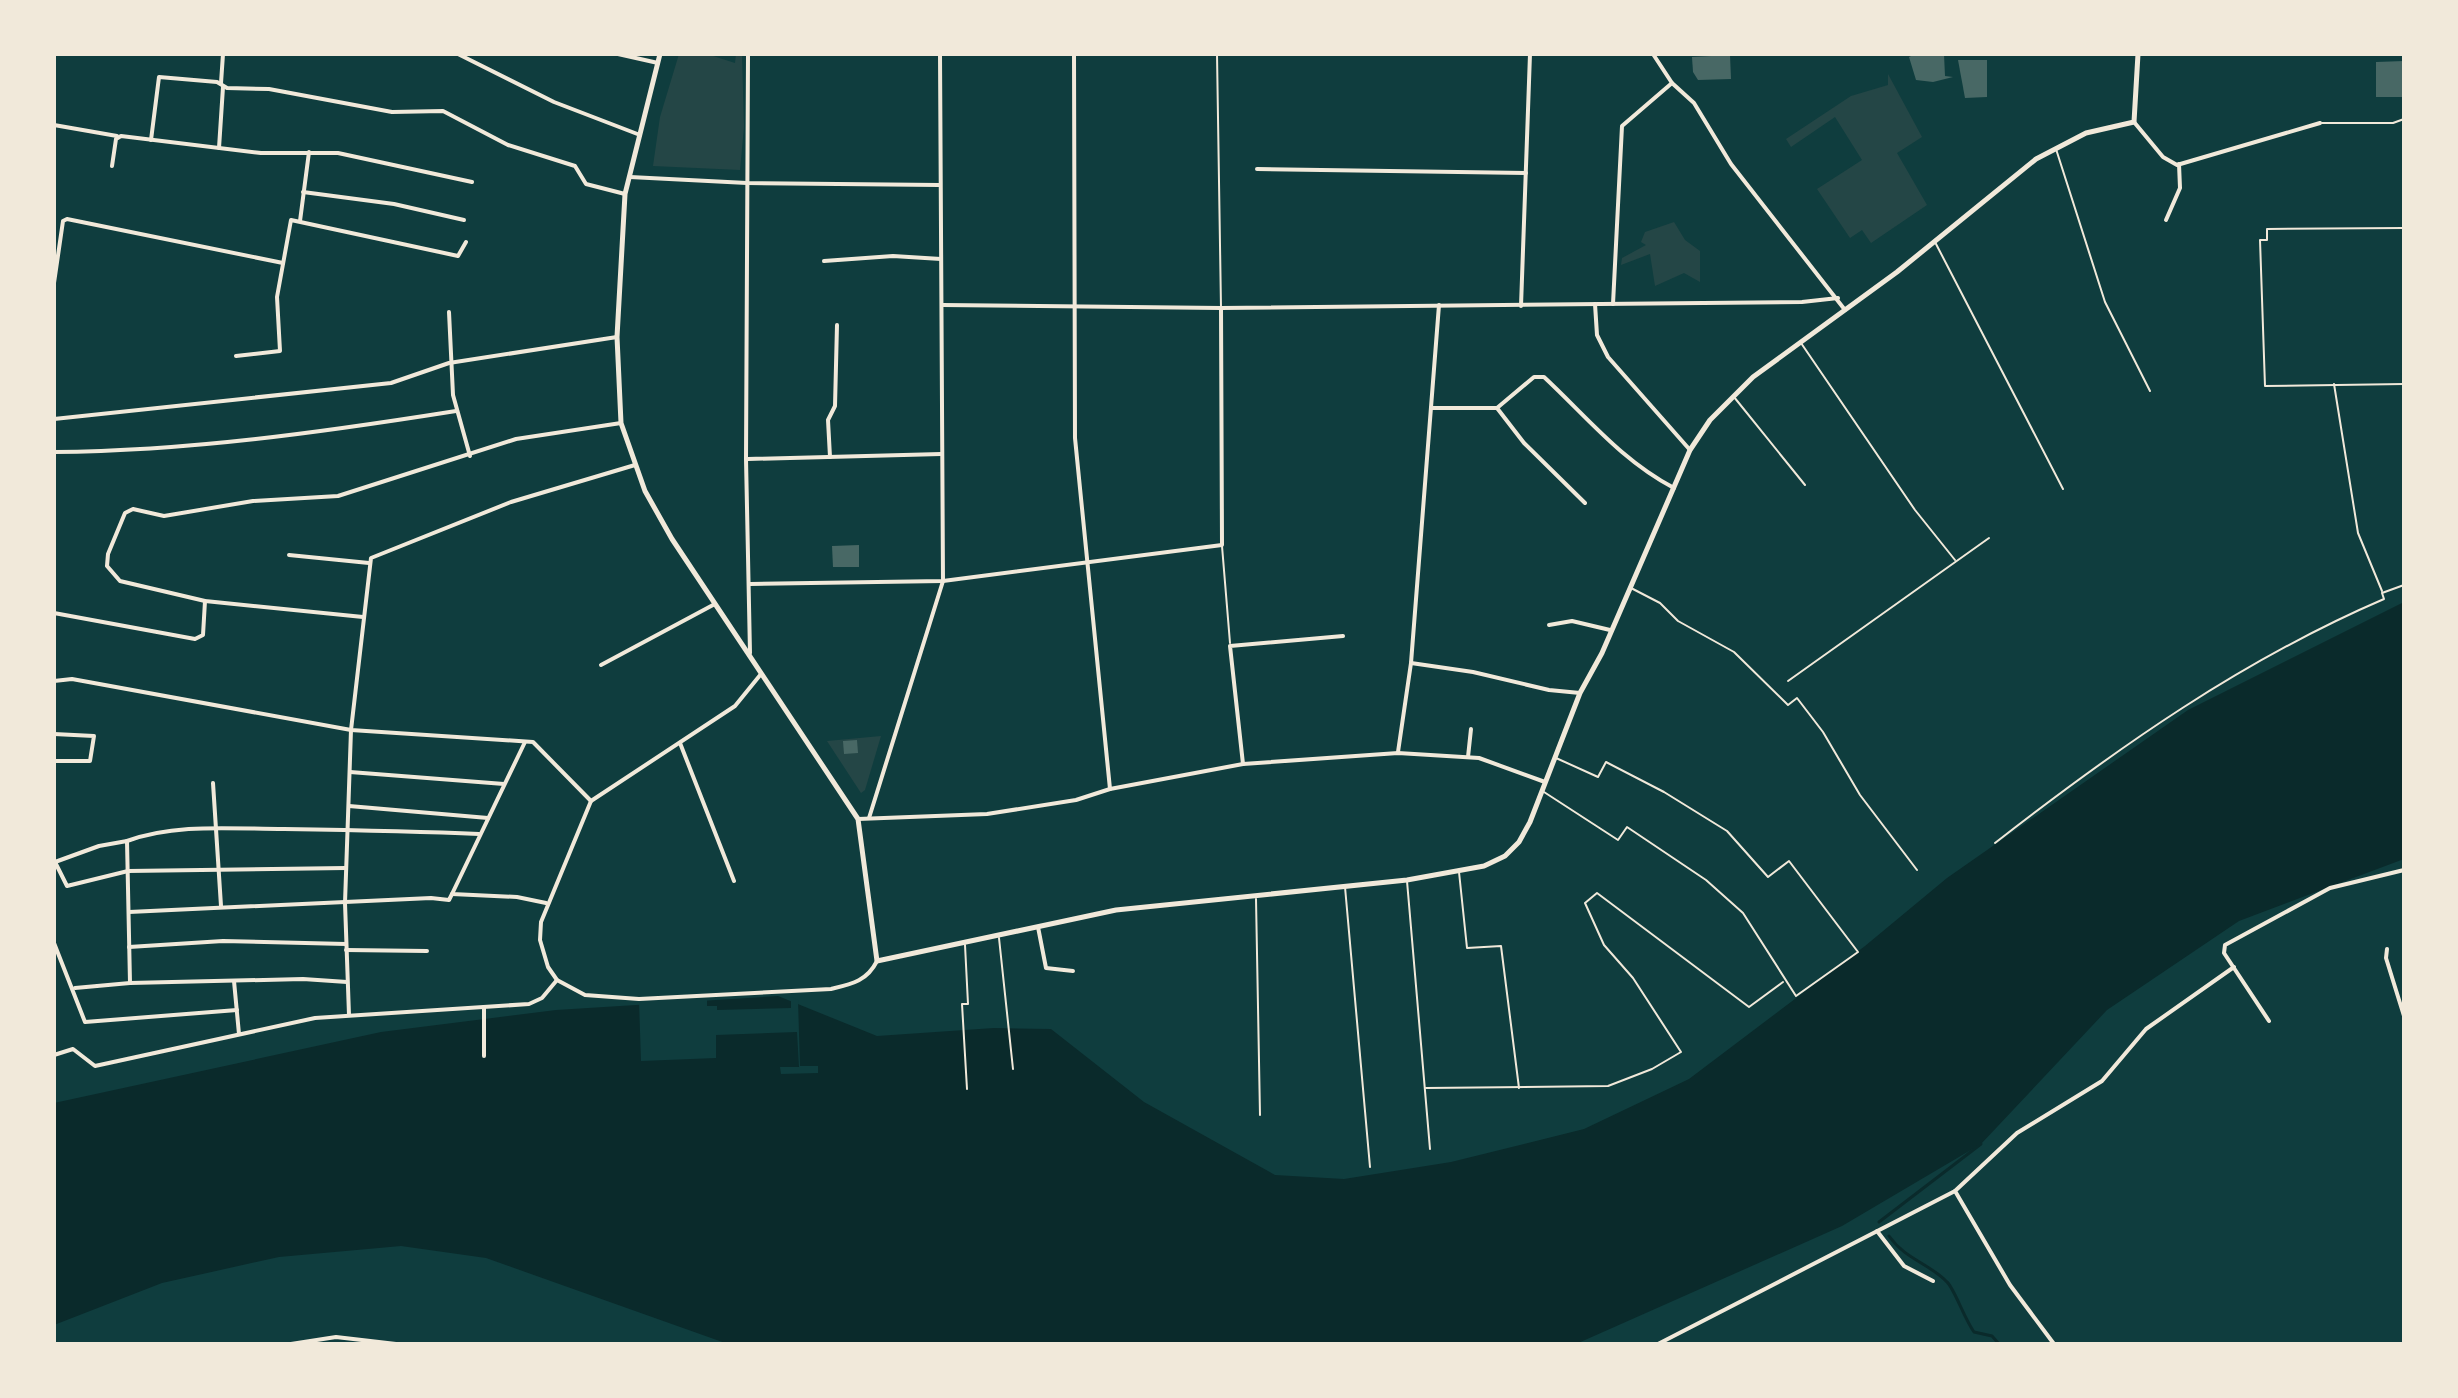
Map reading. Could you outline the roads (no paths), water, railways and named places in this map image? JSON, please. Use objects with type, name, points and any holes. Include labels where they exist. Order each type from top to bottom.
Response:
[{"type":"street","points":[[219,148],[223,54]]},
{"type":"street","points":[[458,54],[554,102],[640,135]]},
{"type":"street","points":[[618,54],[658,63]]},
{"type":"street","points":[[660,54],[625,194],[617,337],[621,423],[635,465],[659,515],[713,605],[750,656],[858,819],[877,961],[870,974],[862,980],[831,989],[707,997],[599,997],[585,995],[557,980],[548,967],[540,940],[546,903],[591,801],[735,706],[761,674]]},
{"type":"street","points":[[748,54],[746,459],[750,656]]},
{"type":"street","points":[[869,818],[943,581],[940,54]]},
{"type":"street","points":[[1074,54],[1075,438],[1110,789]]},
{"type":"street","points":[[1521,306],[1530,54]]},
{"type":"street","points":[[1653,54],[1672,83],[1694,103],[1731,164],[1845,310]]},
{"type":"street","points":[[2138,54],[2134,122],[2170,163],[2179,164],[2320,123]]},
{"type":"street","points":[[151,140],[159,77],[269,89],[392,112],[443,111],[508,145],[575,166],[586,184],[625,194]]},
{"type":"street","points":[[1613,304],[1622,126],[1672,83]]},
{"type":"street","points":[[877,961],[965,945],[1116,910],[1256,898],[1407,880],[1484,866],[1505,856],[1519,842],[1543,792],[1580,693],[1690,450],[1704,427],[1733,396],[2056,148],[2086,133],[2134,122]]},
{"type":"street","points":[[54,125],[219,148],[348,154],[472,182]]},
{"type":"street","points":[[112,166],[117,136]]},
{"type":"street","points":[[300,221],[309,152]]},
{"type":"street","points":[[2166,220],[2180,188],[2179,164]]},
{"type":"street","points":[[1257,169],[1526,173]]},
{"type":"street","points":[[630,177],[747,183],[939,185]]},
{"type":"street","points":[[303,192],[394,204],[464,220]]},
{"type":"street","points":[[54,283],[63,221],[67,219],[283,263]]},
{"type":"street","points":[[236,356],[280,351],[277,297],[290,222],[300,221],[458,256],[466,242]]},
{"type":"street","points":[[824,261],[893,256],[941,259]]},
{"type":"street","points":[[942,305],[1221,308],[1521,306],[1802,302],[1838,298]]},
{"type":"street","points":[[1595,304],[1597,335],[1603,350],[1690,450]]},
{"type":"street","points":[[1398,753],[1411,663],[1439,305]]},
{"type":"street","points":[[750,584],[943,581],[1222,545],[1221,308]]},
{"type":"street","points":[[449,312],[449,363],[456,411],[470,456]]},
{"type":"street","points":[[830,457],[828,420],[835,406],[837,325]]},
{"type":"street","points":[[54,419],[391,383],[449,363],[617,337]]},
{"type":"street","points":[[1431,408],[1497,408],[1534,377],[1544,377],[1615,449],[1645,472],[1674,488]]},
{"type":"street","points":[[1497,408],[1524,443],[1585,503]]},
{"type":"street","points":[[54,452],[135,449],[308,434],[456,411]]},
{"type":"street","points":[[363,617],[205,601],[120,581],[107,566],[108,554],[125,513],[133,509],[164,516],[253,501],[338,496],[516,439],[621,423]]},
{"type":"street","points":[[746,459],[941,454]]},
{"type":"street","points":[[349,1015],[345,903],[351,730],[369,563],[379,552],[471,516],[567,483],[635,465]]},
{"type":"street","points":[[289,555],[369,563]]},
{"type":"street","points":[[54,613],[195,639],[203,635],[205,601]]},
{"type":"street","points":[[601,665],[713,605]]},
{"type":"street","points":[[1549,625],[1572,621],[1610,630]]},
{"type":"street","points":[[1243,764],[1230,646],[1343,636]]},
{"type":"street","points":[[1411,663],[1473,672],[1549,690],[1580,693]]},
{"type":"street","points":[[54,681],[69,679],[351,730],[538,744],[591,801]]},
{"type":"street","points":[[1468,757],[1471,729]]},
{"type":"street","points":[[54,734],[91,733],[94,737],[90,761],[54,761]]},
{"type":"street","points":[[129,912],[221,906],[449,900],[525,742]]},
{"type":"street","points":[[680,743],[734,881]]},
{"type":"street","points":[[858,819],[987,814],[1076,800],[1110,789],[1243,764],[1398,753],[1468,757],[1512,767],[1547,782]]},
{"type":"street","points":[[350,772],[504,784]]},
{"type":"street","points":[[213,783],[221,906]]},
{"type":"street","points":[[349,806],[488,818]]},
{"type":"street","points":[[346,868],[218,867],[128,871],[67,886],[54,862],[157,831],[381,828],[479,834]]},
{"type":"street","points":[[127,841],[130,983]]},
{"type":"street","points":[[2269,1021],[2223,949],[2240,936],[2330,888],[2404,870]]},
{"type":"street","points":[[452,894],[517,897],[546,903]]},
{"type":"street","points":[[1038,927],[1046,968],[1073,971]]},
{"type":"street","points":[[129,947],[223,941],[427,951]]},
{"type":"street","points":[[54,943],[75,988],[85,1022],[237,1010]]},
{"type":"street","points":[[2387,949],[2386,958],[2404,1016]]},
{"type":"street","points":[[1658,1344],[1955,1191],[2017,1133],[2102,1081],[2146,1029],[2234,967]]},
{"type":"street","points":[[75,988],[130,983],[303,979],[347,982]]},
{"type":"street","points":[[54,1055],[73,1049],[95,1066],[315,1018],[537,1002],[557,980]]},
{"type":"street","points":[[234,981],[239,1035]]},
{"type":"street","points":[[484,1006],[484,1056]]},
{"type":"street","points":[[1955,1191],[2026,1309],[2054,1344]]},
{"type":"street","points":[[1877,1231],[1904,1266],[1933,1281]]},
{"type":"street","points":[[291,1344],[347,1337],[396,1344]]},
{"type":"lane","points":[[1217,54],[1221,308]]},
{"type":"lane","points":[[2320,123],[2393,123],[2404,119]]},
{"type":"lane","points":[[2056,148],[2105,302],[2150,391]]},
{"type":"lane","points":[[2404,228],[2267,229],[2267,240],[2260,240],[2265,386],[2404,384]]},
{"type":"lane","points":[[1934,241],[2063,489]]},
{"type":"lane","points":[[1801,343],[1915,510],[1955,560]]},
{"type":"lane","points":[[1995,843],[2129,741],[2185,704],[2299,639],[2384,599],[2358,533],[2334,384]]},
{"type":"lane","points":[[1733,396],[1805,485]]},
{"type":"lane","points":[[1788,681],[1989,538]]},
{"type":"lane","points":[[1222,545],[1230,646]]},
{"type":"lane","points":[[2382,593],[2404,585]]},
{"type":"lane","points":[[1630,587],[1660,603],[1678,621],[1734,652],[1788,705],[1797,698],[1823,732],[1868,806],[1917,870]]},
{"type":"lane","points":[[1543,792],[1618,840],[1627,827],[1706,880],[1743,913],[1796,996],[1858,952],[1789,861],[1768,877],[1727,831],[1664,792],[1606,762],[1598,777],[1556,758]]},
{"type":"lane","points":[[1459,871],[1467,948],[1501,946],[1519,1089]]},
{"type":"lane","points":[[1407,880],[1430,1149]]},
{"type":"lane","points":[[1345,885],[1370,1167]]},
{"type":"lane","points":[[1426,1088],[1608,1086],[1652,1069],[1681,1052],[1633,978],[1596,933],[1585,903],[1597,893],[1749,1007],[1784,981]]},
{"type":"lane","points":[[1256,898],[1260,1115]]},
{"type":"lane","points":[[999,937],[1013,1069]]},
{"type":"lane","points":[[965,945],[968,1004],[962,1004],[967,1089]]},
{"type":"waterway","points":[[1879,1222],[1981,1144]]},
{"type":"waterway","points":[[1889,1236],[1903,1251],[1947,1282],[1974,1332],[1992,1336],[1999,1344]]}]
